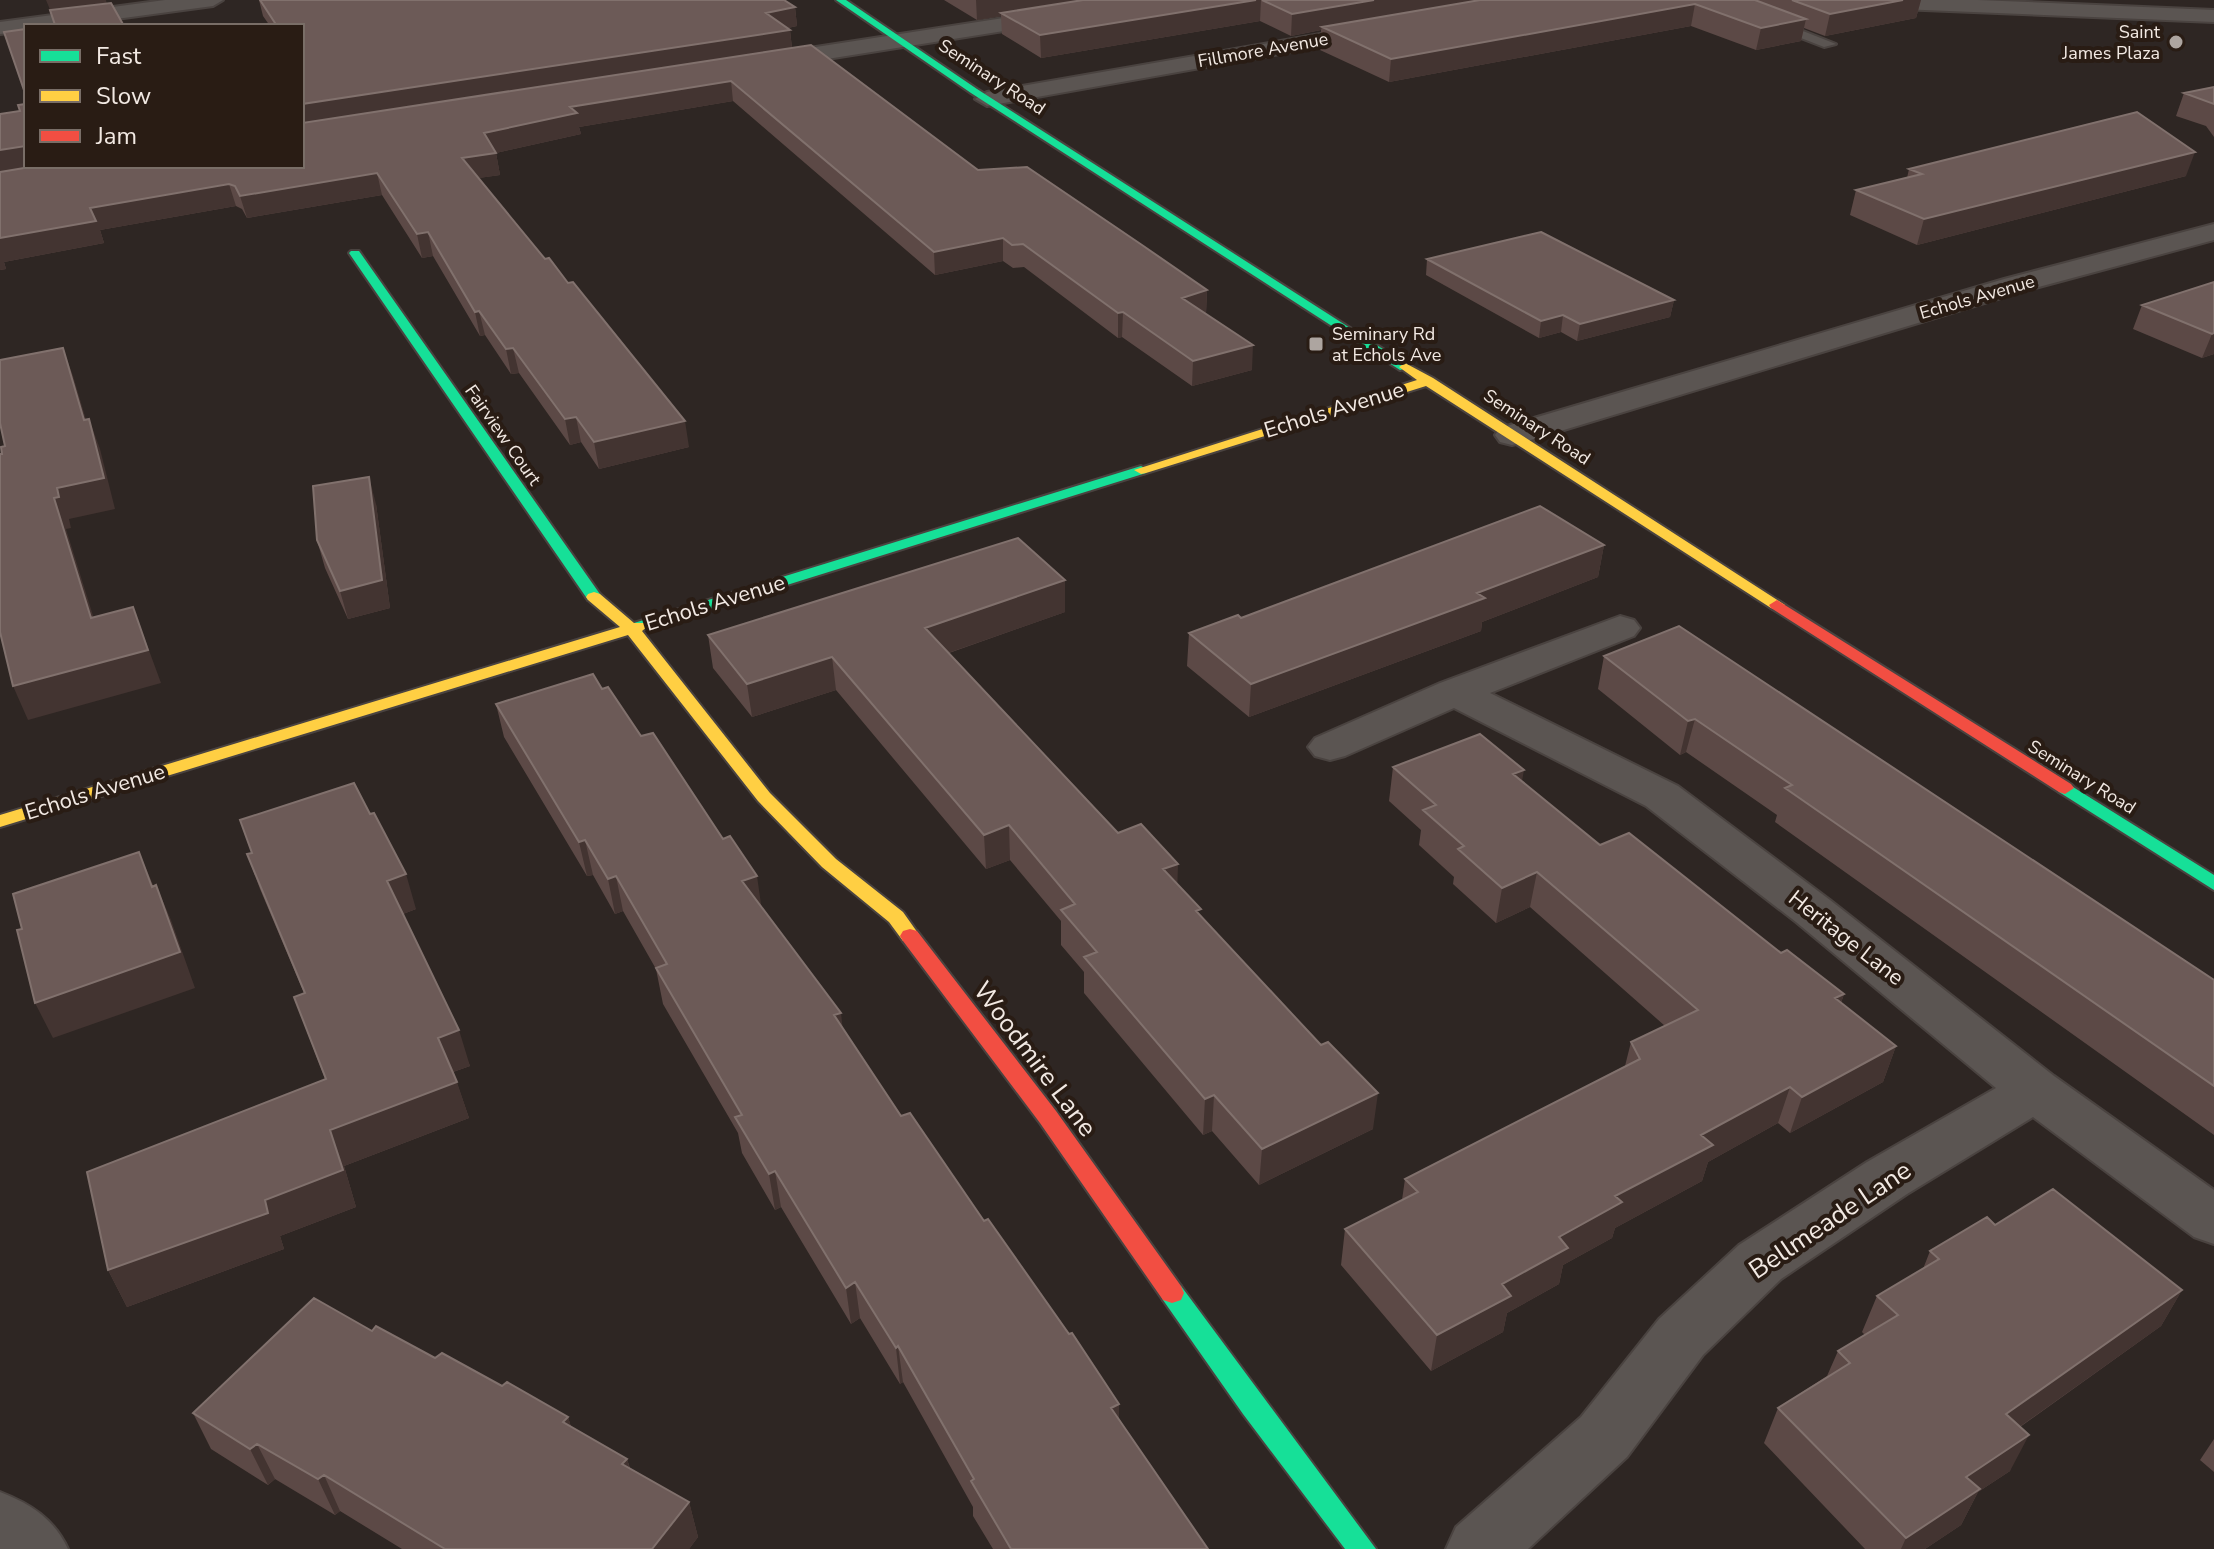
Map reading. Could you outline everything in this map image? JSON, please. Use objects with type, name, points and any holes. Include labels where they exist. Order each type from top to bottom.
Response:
[{"type":"street","points":[[30,24],[213,0]]},
{"type":"street","name":"Seminary Road","points":[[840,0],[987,99],[2214,884]]},
{"type":"street","points":[[735,67],[1161,0]]},
{"type":"street","points":[[1827,0],[2214,16]]},
{"type":"street","points":[[0,28],[24,25]]},
{"type":"street","name":"Fillmore Avenue","points":[[987,99],[1406,25]]},
{"type":"street","name":"Echols Avenue","points":[[1512,435],[2014,285],[2214,232]]},
{"type":"street","name":"Fairview Court","points":[[355,253],[407,333],[596,600],[632,629]]},
{"type":"street","name":"Echols Avenue","points":[[0,821],[632,629],[1428,381]]},
{"type":"street","points":[[1330,747],[1455,692],[1620,628]]},
{"type":"street","name":"Woodmire Lane","points":[[632,629],[764,797],[829,863],[896,917],[1048,1117],[1252,1406],[1362,1549]]},
{"type":"street","name":"Heritage Lane","points":[[1455,692],[1662,796],[1813,911],[2035,1090],[2214,1221]]},
{"type":"street","name":"Bellmeade Lane","points":[[1480,1549],[1604,1437],[1681,1337],[1760,1262],[1887,1178],[2035,1090]]},
{"type":"street","points":[[0,1523],[34,1549]]},
{"type":"lane","points":[[1711,0],[1829,44]]},
{"type":"building","points":[[260,0],[784,0],[795,7],[766,13],[790,30],[304,104],[304,24],[276,24]]},
{"type":"building","points":[[1083,0],[1256,0],[1040,35],[1001,13]]},
{"type":"building","points":[[1262,0],[1374,0],[1292,14]]},
{"type":"building","points":[[1480,0],[1755,0],[1806,19],[1761,28],[1695,4],[1391,59],[1322,27]]},
{"type":"building","points":[[1792,0],[1903,0],[1830,14]]},
{"type":"building","points":[[111,3],[123,24],[55,24],[50,10]]},
{"type":"building","points":[[24,29],[24,90],[4,32]]},
{"type":"building","points":[[811,45],[978,170],[1027,167],[1142,245],[1207,290],[1182,298],[1253,345],[1193,361],[1123,312],[1118,313],[1023,244],[1012,245],[1003,238],[934,252],[731,81],[570,107],[577,113],[484,133],[496,153],[462,158],[545,259],[549,258],[568,283],[573,282],[685,421],[594,442],[576,417],[565,419],[513,348],[506,349],[479,311],[475,312],[428,232],[417,234],[377,173],[240,196],[235,186],[229,184],[90,208],[96,221],[0,238],[0,172],[24,168],[304,168],[304,123]]},
{"type":"building","points":[[2214,87],[2214,104],[2184,93]]},
{"type":"building","points":[[24,104],[24,146],[0,150],[0,114],[20,111],[18,105]]},
{"type":"building","points":[[2137,112],[2195,152],[1924,219],[1856,190],[1922,174],[1909,169]]},
{"type":"building","points":[[1541,232],[1674,300],[1580,324],[1563,315],[1541,321],[1427,259]]},
{"type":"building","points":[[2214,282],[2212,334],[2142,305]]},
{"type":"building","points":[[63,348],[84,420],[89,419],[104,478],[57,488],[59,497],[54,498],[91,618],[133,607],[148,650],[13,686],[0,632],[0,454],[1,447],[5,446],[0,423],[0,360]]},
{"type":"building","points":[[369,477],[382,580],[340,591],[317,540],[313,486]]},
{"type":"building","points":[[1540,506],[1604,545],[1477,593],[1485,598],[1251,684],[1189,633],[1238,615],[1241,618]]},
{"type":"building","points":[[1018,538],[1065,580],[925,628],[1118,833],[1141,824],[1178,864],[1163,869],[1201,909],[1196,911],[1321,1045],[1328,1042],[1378,1093],[1262,1149],[1214,1095],[1205,1099],[1084,957],[1097,952],[1061,910],[1075,904],[1009,825],[984,835],[832,657],[747,684],[708,635]]},
{"type":"building","points":[[1679,626],[2214,980],[2214,1086],[1785,788],[1792,785],[1695,719],[1688,721],[1604,656]]},
{"type":"building","points":[[593,674],[602,689],[608,687],[641,736],[653,733],[723,839],[730,836],[757,876],[742,881],[841,1013],[834,1015],[901,1116],[910,1113],[984,1221],[988,1219],[1069,1334],[1072,1333],[1119,1404],[1111,1408],[1208,1549],[1011,1549],[898,1346],[896,1348],[855,1282],[846,1288],[775,1171],[769,1174],[735,1117],[742,1115],[656,968],[667,964],[616,876],[608,879],[585,840],[579,842],[496,704]]},
{"type":"building","points":[[1480,734],[1524,770],[1513,774],[1600,845],[1629,833],[1781,953],[1787,950],[1844,994],[1835,998],[1896,1046],[1802,1097],[1790,1087],[1701,1135],[1713,1145],[1615,1196],[1622,1202],[1559,1237],[1568,1248],[1502,1284],[1511,1296],[1437,1335],[1345,1229],[1418,1192],[1405,1179],[1640,1059],[1631,1042],[1698,1010],[1537,872],[1502,888],[1458,849],[1464,846],[1423,810],[1436,805],[1393,767]]},
{"type":"building","points":[[354,783],[370,814],[374,813],[406,874],[387,881],[459,1030],[438,1038],[457,1082],[330,1130],[343,1170],[265,1200],[268,1213],[108,1270],[87,1172],[326,1079],[294,997],[305,993],[247,854],[252,853],[240,820]]},
{"type":"building","points":[[139,852],[152,887],[156,885],[180,952],[35,1003],[17,930],[22,929],[13,894]]},
{"type":"building","points":[[2053,1189],[2182,1290],[2006,1414],[2029,1435],[1966,1477],[1980,1489],[1906,1538],[1778,1408],[1850,1363],[1838,1351],[1898,1315],[1877,1296],[1939,1259],[1930,1251],[1987,1217],[1995,1225]]},
{"type":"building","points":[[314,1298],[372,1331],[376,1326],[435,1358],[442,1353],[502,1386],[507,1382],[568,1417],[563,1422],[627,1459],[622,1464],[689,1502],[652,1549],[445,1549],[324,1475],[318,1479],[257,1444],[250,1449],[193,1413]]},
{"type":"traffic: fast","points":[[840,0],[974,91],[1405,367]]},
{"type":"traffic: fast","points":[[355,253],[594,597]]},
{"type":"traffic: fast","points":[[640,626],[1141,470]]},
{"type":"traffic: fast","points":[[2065,788],[2214,884]]},
{"type":"traffic: fast","points":[[1172,1293],[1252,1406],[1362,1549]]},
{"type":"traffic: slow","points":[[1405,367],[1777,605]]},
{"type":"traffic: slow","points":[[1141,470],[1428,381]]},
{"type":"traffic: slow","points":[[594,597],[632,629],[764,797],[829,863],[896,917],[910,936]]},
{"type":"traffic: slow","points":[[0,821],[640,626]]},
{"type":"traffic: jam","points":[[1777,605],[2065,788]]},
{"type":"traffic: jam","points":[[910,936],[1048,1117],[1172,1293]]},
{"type":"place","name":"Saint James Plaza","points":[[2176,42]]},
{"type":"place","name":"Seminary Rd at Echols Ave","points":[[1316,344]]}]
